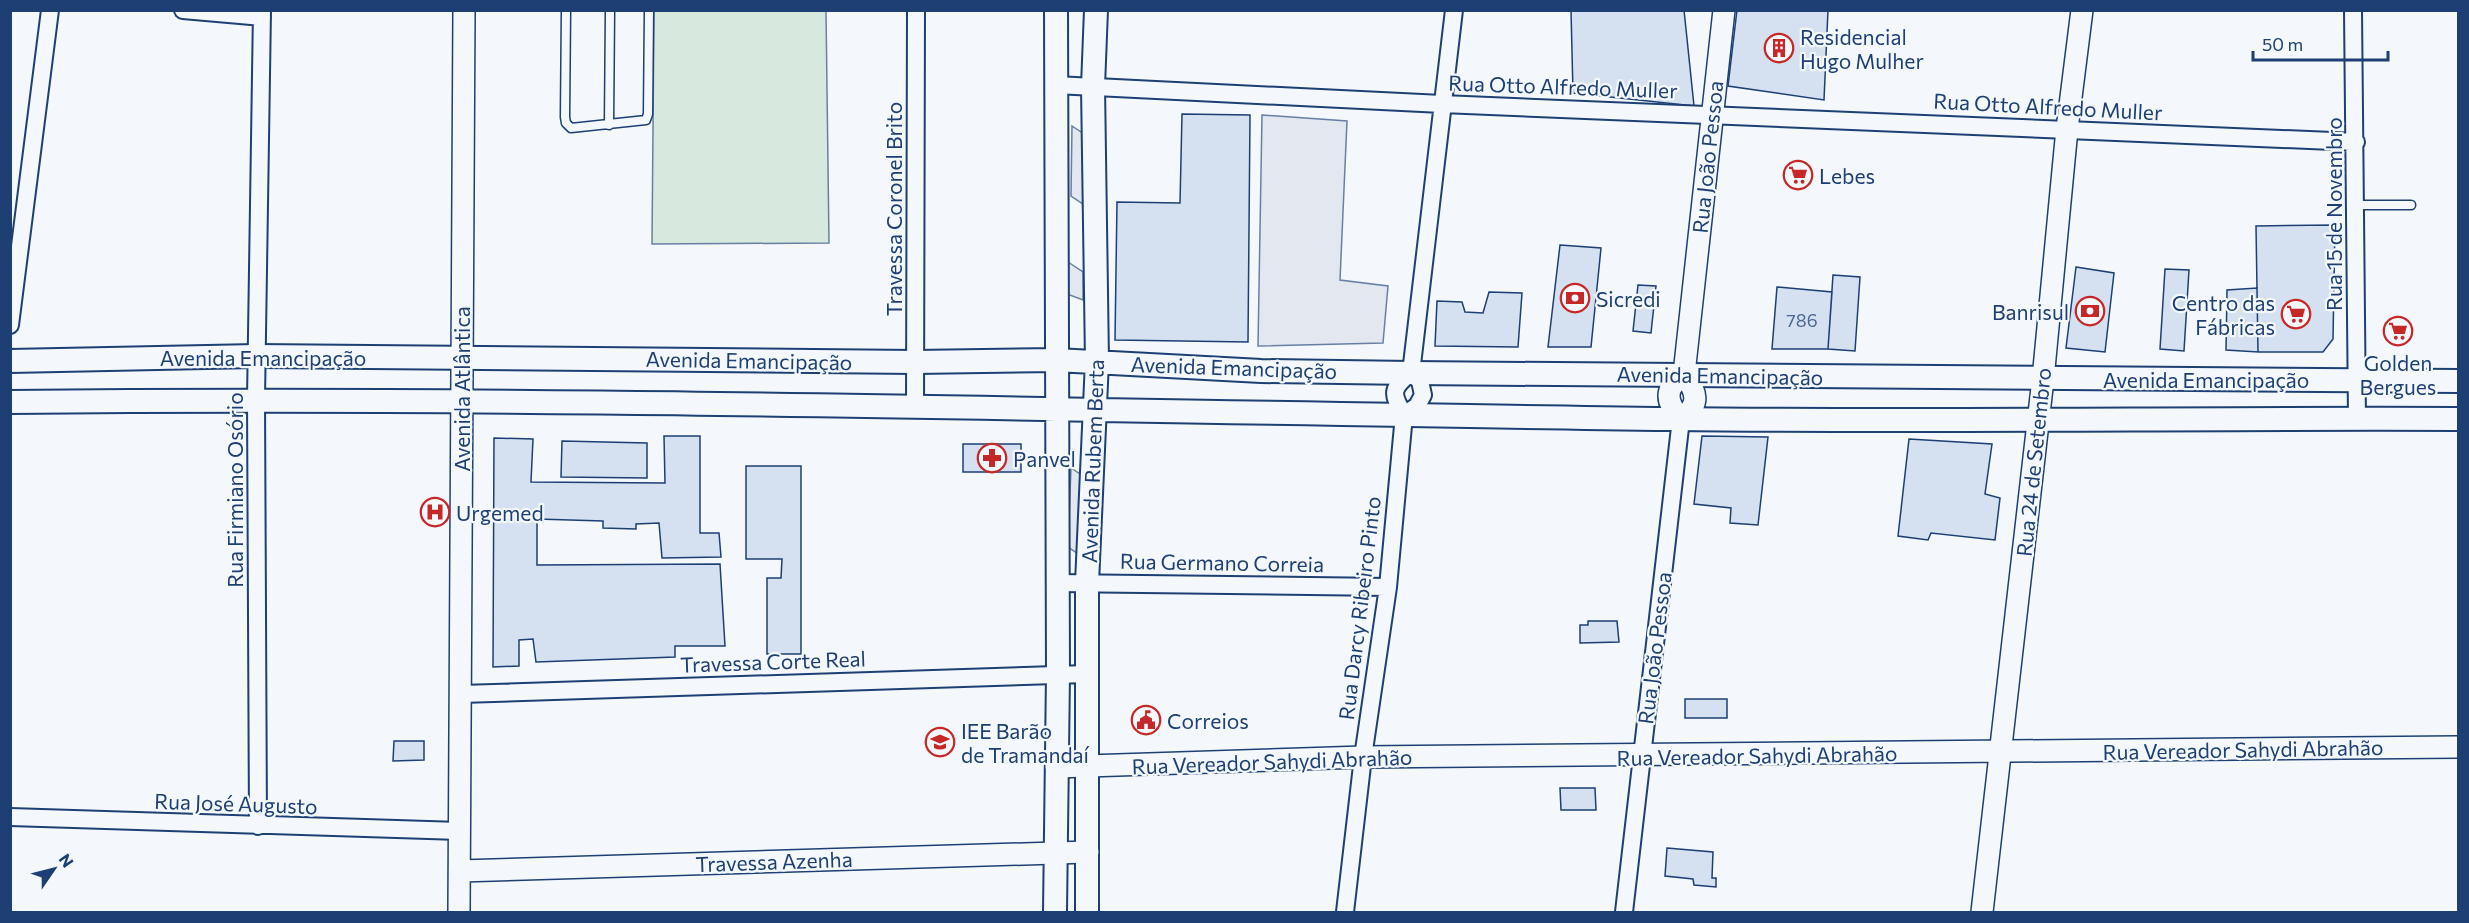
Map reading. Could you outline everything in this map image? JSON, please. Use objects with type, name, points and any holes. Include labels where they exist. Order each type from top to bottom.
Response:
[{"type":"main road","name":"Avenida Rubem Berta","points":[[1055,912],[1058,674],[1056,10]]},
{"type":"main road","name":"Avenida Rubem Berta","points":[[1087,912],[1087,583],[1097,361],[1094,87],[1096,10]]},
{"type":"main road","name":"Avenida Emancipação","points":[[10,361],[257,356],[915,362],[1056,360],[1261,371],[2458,381]]},
{"type":"main road","name":"Avenida Emancipação","points":[[10,402],[256,399],[462,401],[1681,419],[2458,419]]},
{"type":"street","points":[[10,325],[50,10]]},
{"type":"street","points":[[183,10],[262,14]]},
{"type":"street","name":"Avenida Atlântica","points":[[459,912],[462,401],[460,357],[464,10]]},
{"type":"street","name":"Travessa Coronel Brito","points":[[915,408],[916,10]]},
{"type":"street","name":"Rua Darcy Ribeiro Pinto","points":[[1345,912],[1363,757],[1388,587],[1404,415],[1396,403],[1394,392],[1400,381],[1411,373],[1454,10]]},
{"type":"street","name":"Rua João Pessoa","points":[[1624,912],[1681,419],[1692,412],[1696,401],[1693,387],[1684,374],[1724,10]]},
{"type":"street","name":"Rua 24 de Setembro","points":[[1982,912],[2043,379],[2067,129],[2082,10]]},
{"type":"street","name":"Rua 15 de Novembro","points":[[2354,10],[2357,418]]},
{"type":"street","name":"Rua Firmiano Osório","points":[[258,826],[256,399],[262,14]]},
{"type":"street","name":"Rua Otto Alfredo Muller","points":[[1055,85],[1442,104],[2356,142]]},
{"type":"street","name":"Rua Darcy Ribeiro Pinto","points":[[1404,415],[1417,406],[1423,395],[1420,381],[1411,373]]},
{"type":"street","name":"Rua Germano Correia","points":[[1056,583],[1388,587]]},
{"type":"street","name":"Travessa Corte Real","points":[[461,694],[1087,674]]},
{"type":"street","name":"Rua Vereador Sahydi Abrahão","points":[[1056,767],[1363,757],[1641,757],[2458,747]]},
{"type":"street","name":"Rua José Augusto","points":[[10,817],[460,831]]},
{"type":"street","name":"Travessa Azenha","points":[[460,871],[1088,852]]},
{"type":"lane","points":[[566,10],[566,123],[571,128],[640,123],[646,120],[648,114],[649,10]]},
{"type":"lane","points":[[609,125],[610,10]]},
{"type":"lane","points":[[2356,205],[2411,205]]},
{"type":"shaded area","points":[[654,11],[826,11],[829,243],[652,244]]},
{"type":"shaded area","points":[[1262,115],[1347,121],[1340,280],[1388,286],[1383,343],[1258,346]]},
{"type":"shaded area","points":[[1072,126],[1087,136],[1086,206],[1071,196]]},
{"type":"shaded area","points":[[1068,262],[1083,272],[1083,300],[1067,294]]},
{"type":"shaded area","points":[[1071,468],[1083,476],[1083,557],[1068,547]]},
{"type":"building","points":[[1571,10],[1684,10],[1694,106],[1573,93]]},
{"type":"building","name":"Residencial Hugo Mulher","points":[[1737,10],[1828,10],[1824,100],[1728,86]]},
{"type":"building","points":[[1182,114],[1250,115],[1248,342],[1115,340],[1117,202],[1180,203]]},
{"type":"building","name":"Centro das Fábricas","points":[[2335,225],[2333,339],[2323,352],[2258,352],[2256,226]]},
{"type":"building","name":"Sicredi","points":[[1560,245],[1601,248],[1591,347],[1548,347]]},
{"type":"building","name":"Banrisul","points":[[2076,267],[2114,273],[2105,352],[2066,348]]},
{"type":"building","points":[[2165,269],[2189,270],[2184,351],[2160,349]]},
{"type":"building","points":[[1833,275],[1860,277],[1855,351],[1828,349]]},
{"type":"building","points":[[1638,285],[1656,286],[1651,333],[1633,331]]},
{"type":"building","points":[[1777,287],[1832,292],[1828,349],[1772,349]]},
{"type":"building","points":[[2257,288],[2258,352],[2226,350],[2227,290]]},
{"type":"building","points":[[1489,292],[1522,293],[1518,347],[1435,346],[1437,301],[1462,302],[1465,312],[1483,313]]},
{"type":"building","points":[[664,436],[700,436],[700,533],[719,533],[721,557],[662,558],[659,523],[636,524],[636,529],[603,528],[603,521],[537,519],[537,565],[720,564],[725,646],[675,646],[675,657],[536,662],[533,639],[519,640],[519,666],[493,667],[494,438],[533,439],[531,482],[665,483]]},
{"type":"building","points":[[1702,436],[1768,437],[1758,525],[1730,523],[1731,508],[1694,504]]},
{"type":"building","points":[[1909,439],[1992,444],[1985,494],[2000,498],[1995,540],[1931,533],[1928,540],[1898,536]]},
{"type":"building","points":[[562,441],[647,443],[647,478],[561,477]]},
{"type":"building","name":"Panvel","points":[[963,444],[1021,444],[1021,472],[963,472]]},
{"type":"building","points":[[746,466],[801,466],[801,654],[767,654],[767,578],[781,578],[782,559],[746,559]]},
{"type":"building","points":[[1588,621],[1617,621],[1619,642],[1580,643],[1580,625],[1588,625]]},
{"type":"building","points":[[1685,699],[1727,699],[1727,718],[1685,718]]},
{"type":"building","points":[[394,741],[424,741],[424,760],[393,761]]},
{"type":"building","points":[[1560,788],[1595,788],[1596,810],[1561,810]]},
{"type":"building","points":[[1667,848],[1713,852],[1712,878],[1716,878],[1716,887],[1694,885],[1693,879],[1665,876]]},
{"type":"place","name":"Residencial Hugo Mulher","points":[[1779,48]]},
{"type":"place","name":"Lebes","points":[[1798,175]]},
{"type":"place","name":"Sicredi","points":[[1575,298]]},
{"type":"place","name":"Banrisul","points":[[2090,311]]},
{"type":"place","name":"Centro das Fábricas","points":[[2296,314]]},
{"type":"place","name":"Golden Bergues","points":[[2398,331]]},
{"type":"place","name":"Panvel","points":[[992,458]]},
{"type":"place","name":"Urgemed","points":[[435,512]]},
{"type":"place","name":"Correios","points":[[1146,720]]},
{"type":"place","name":"IEE Barão de Tramandaí","points":[[940,742]]}]
